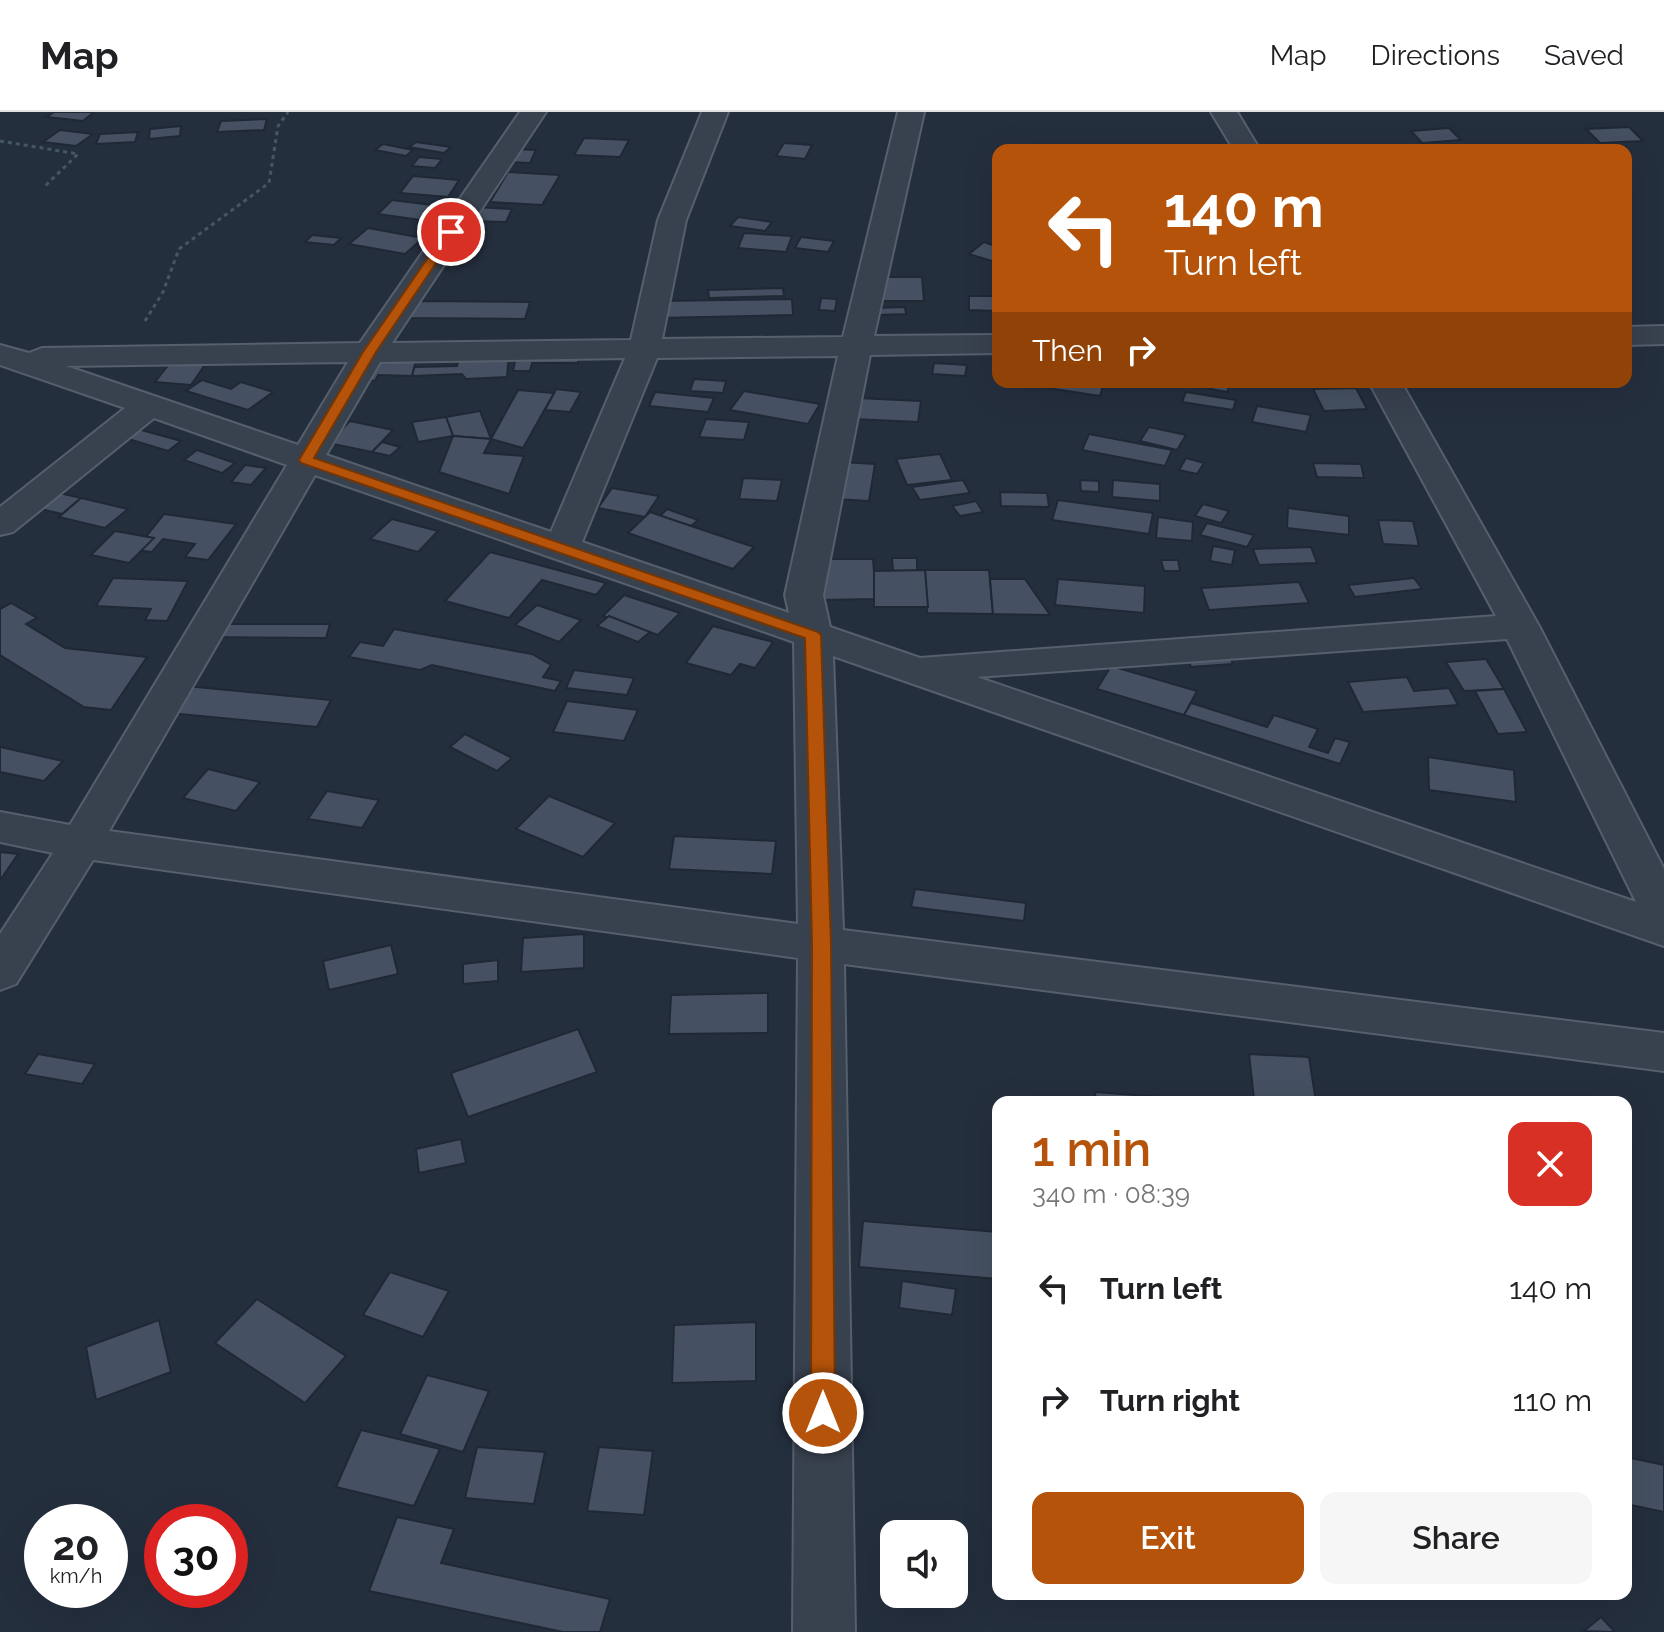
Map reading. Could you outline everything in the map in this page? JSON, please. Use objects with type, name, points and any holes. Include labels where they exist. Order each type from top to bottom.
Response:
[{"type":"street","points":[[0,972],[81,843],[370,352],[533,112]]},
{"type":"street","points":[[562,548],[645,348],[672,220],[715,112]]},
{"type":"street","points":[[824,1632],[821,944],[813,635],[804,595],[856,346],[911,112]]},
{"type":"street","points":[[1224,112],[1243,144]]},
{"type":"street","points":[[1632,336],[1664,335]]},
{"type":"street","points":[[3,356],[509,353],[645,348],[992,344]]},
{"type":"street","points":[[3,356],[1664,929]]},
{"type":"street","points":[[1388,388],[1520,626],[1664,913]]},
{"type":"street","points":[[0,524],[149,406]]},
{"type":"street","points":[[911,669],[1520,626]]},
{"type":"street","points":[[0,827],[81,843],[821,944],[1664,1052]]},
{"type":"path","points":[[123,356],[163,292],[179,249],[269,183],[278,126],[288,112]]},
{"type":"path","points":[[0,141],[78,154],[43,188]]},
{"type":"building","points":[[54,112],[94,112],[83,121],[47,117]]},
{"type":"building","points":[[267,119],[264,130],[217,132],[221,121]]},
{"type":"building","points":[[181,126],[180,136],[149,139],[150,129]]},
{"type":"building","points":[[1629,127],[1643,141],[1600,143],[1586,129]]},
{"type":"building","points":[[1449,128],[1461,140],[1422,143],[1411,131]]},
{"type":"building","points":[[60,130],[93,134],[76,146],[43,142]]},
{"type":"building","points":[[138,132],[135,142],[96,144],[100,134]]},
{"type":"building","points":[[584,138],[629,140],[620,157],[574,155]]},
{"type":"building","points":[[416,142],[451,147],[444,153],[409,147]]},
{"type":"building","points":[[784,143],[812,145],[805,159],[776,156]]},
{"type":"building","points":[[383,144],[413,150],[406,156],[375,150]]},
{"type":"building","points":[[514,149],[536,150],[530,163],[508,162]]},
{"type":"building","points":[[419,157],[442,159],[435,168],[412,166]]},
{"type":"building","points":[[508,172],[560,175],[542,205],[490,202]]},
{"type":"building","points":[[413,176],[459,180],[448,197],[400,193]]},
{"type":"building","points":[[392,200],[448,207],[435,222],[378,214]]},
{"type":"building","points":[[476,207],[512,209],[506,222],[469,221]]},
{"type":"building","points":[[738,217],[772,222],[765,231],[730,226]]},
{"type":"building","points":[[368,228],[423,238],[405,254],[349,244]]},
{"type":"building","points":[[744,233],[792,236],[786,252],[738,248]]},
{"type":"building","points":[[312,235],[341,238],[334,245],[305,242]]},
{"type":"building","points":[[801,237],[834,241],[828,252],[795,248]]},
{"type":"building","points":[[984,242],[992,245],[992,261],[969,254]]},
{"type":"building","points":[[879,277],[922,277],[924,301],[880,301]]},
{"type":"building","points":[[783,288],[784,296],[709,298],[708,290]]},
{"type":"building","points":[[969,296],[992,296],[992,311],[969,310]]},
{"type":"building","points":[[821,298],[837,299],[835,311],[819,310]]},
{"type":"building","points":[[792,299],[793,315],[657,318],[658,301]]},
{"type":"building","points":[[415,301],[530,302],[525,319],[409,318]]},
{"type":"building","points":[[905,307],[906,314],[877,315],[876,308]]},
{"type":"building","points":[[580,351],[578,363],[532,363],[530,371],[513,371],[517,352]]},
{"type":"building","points":[[509,353],[507,377],[466,379],[462,374],[412,376],[414,367],[457,366],[458,362],[416,363],[417,356]]},
{"type":"building","points":[[177,354],[211,356],[191,385],[155,382]]},
{"type":"building","points":[[380,356],[417,356],[412,376],[378,375],[375,381],[369,380]]},
{"type":"building","points":[[934,363],[967,365],[965,376],[932,374]]},
{"type":"building","points":[[694,379],[726,381],[723,393],[690,391]]},
{"type":"building","points":[[202,380],[231,389],[241,382],[273,392],[248,410],[186,391]]},
{"type":"building","points":[[1048,388],[1102,388],[1100,396]]},
{"type":"building","points":[[1205,388],[1229,388],[1227,392]]},
{"type":"building","points":[[1356,388],[1367,409],[1324,411],[1313,389]]},
{"type":"building","points":[[556,389],[581,392],[570,412],[545,410]]},
{"type":"building","points":[[518,390],[554,393],[523,448],[491,439]]},
{"type":"building","points":[[744,391],[820,404],[808,424],[730,410]]},
{"type":"building","points":[[655,392],[714,398],[708,412],[649,406]]},
{"type":"building","points":[[1186,392],[1236,400],[1233,410],[1182,402]]},
{"type":"building","points":[[857,398],[921,401],[918,422],[853,419]]},
{"type":"building","points":[[1257,406],[1311,415],[1306,432],[1252,422]]},
{"type":"building","points":[[480,411],[491,439],[453,436],[446,417]]},
{"type":"building","points":[[446,417],[453,436],[418,442],[412,422]]},
{"type":"building","points":[[706,419],[749,422],[744,440],[699,437]]},
{"type":"building","points":[[350,421],[393,430],[372,452],[328,443]]},
{"type":"building","points":[[1149,427],[1186,435],[1177,450],[1140,441]]},
{"type":"building","points":[[138,429],[181,441],[168,451],[125,438]]},
{"type":"building","points":[[1089,434],[1172,450],[1165,466],[1082,450]]},
{"type":"building","points":[[453,436],[491,439],[484,453],[524,456],[509,494],[439,472]]},
{"type":"building","points":[[382,442],[400,447],[390,456],[372,452]]},
{"type":"building","points":[[197,450],[235,463],[222,473],[184,460]]},
{"type":"building","points":[[940,454],[952,480],[907,485],[896,459]]},
{"type":"building","points":[[1186,458],[1204,463],[1197,474],[1179,470]]},
{"type":"building","points":[[842,462],[875,464],[869,501],[835,499]]},
{"type":"building","points":[[1313,463],[1361,464],[1364,478],[1317,477]]},
{"type":"building","points":[[245,465],[266,468],[251,485],[231,482]]},
{"type":"building","points":[[743,478],[782,480],[777,501],[739,499]]},
{"type":"building","points":[[963,480],[970,493],[920,500],[912,487]]},
{"type":"building","points":[[1080,480],[1099,481],[1099,492],[1081,491]]},
{"type":"building","points":[[1113,480],[1160,484],[1160,501],[1112,497]]},
{"type":"building","points":[[612,488],[659,496],[645,517],[598,508]]},
{"type":"building","points":[[51,491],[81,498],[62,514],[32,507]]},
{"type":"building","points":[[1000,492],[1047,493],[1049,507],[1001,506]]},
{"type":"building","points":[[81,498],[128,509],[105,528],[59,517]]},
{"type":"building","points":[[1058,500],[1153,513],[1149,534],[1052,520]]},
{"type":"building","points":[[976,501],[983,512],[960,516],[952,506]]},
{"type":"building","points":[[1203,504],[1229,511],[1221,523],[1195,516]]},
{"type":"building","points":[[1288,508],[1349,516],[1349,535],[1287,528]]},
{"type":"building","points":[[667,509],[698,520],[691,526],[660,516]]},
{"type":"building","points":[[650,512],[754,547],[733,569],[628,533]]},
{"type":"building","points":[[164,514],[236,524],[208,560],[185,557],[195,544],[163,539],[152,552],[135,550]]},
{"type":"building","points":[[1158,517],[1193,522],[1192,541],[1156,538]]},
{"type":"building","points":[[392,519],[438,531],[418,552],[370,539]]},
{"type":"building","points":[[1378,520],[1413,521],[1419,546],[1383,544]]},
{"type":"building","points":[[1207,523],[1254,535],[1247,547],[1200,535]]},
{"type":"building","points":[[115,531],[154,538],[129,563],[91,555]]},
{"type":"building","points":[[1213,546],[1235,550],[1232,565],[1210,561]]},
{"type":"building","points":[[1311,547],[1317,563],[1259,565],[1253,549]]},
{"type":"building","points":[[490,552],[606,583],[596,595],[542,580],[509,618],[445,601]]},
{"type":"building","points":[[892,558],[917,558],[917,571],[893,571]]},
{"type":"building","points":[[820,559],[873,559],[876,599],[821,600]]},
{"type":"building","points":[[1161,560],[1178,560],[1180,571],[1164,571]]},
{"type":"building","points":[[925,570],[989,570],[993,614],[927,613]]},
{"type":"building","points":[[925,570],[928,607],[874,607],[874,571]]},
{"type":"building","points":[[113,578],[188,581],[167,621],[145,620],[151,609],[96,606]]},
{"type":"building","points":[[1414,578],[1422,589],[1355,597],[1348,585]]},
{"type":"building","points":[[990,579],[1025,579],[1050,615],[993,614]]},
{"type":"building","points":[[1058,579],[1145,586],[1144,613],[1055,605]]},
{"type":"building","points":[[1299,582],[1309,603],[1209,610],[1201,588]]},
{"type":"building","points":[[624,595],[680,613],[658,635],[603,616]]},
{"type":"building","points":[[11,603],[37,618],[26,624],[65,648],[147,657],[111,710],[84,707],[0,655],[0,609]]},
{"type":"building","points":[[537,605],[581,620],[559,642],[515,625]]},
{"type":"building","points":[[609,616],[650,632],[638,642],[597,626]]},
{"type":"building","points":[[208,624],[330,624],[326,638],[202,637]]},
{"type":"building","points":[[713,626],[773,642],[755,668],[740,664],[731,675],[686,663]]},
{"type":"building","points":[[394,629],[532,654],[551,665],[543,677],[561,681],[555,691],[432,665],[420,670],[349,657],[360,642],[383,646]]},
{"type":"building","points":[[1226,647],[1233,664],[1191,667],[1184,649]]},
{"type":"building","points":[[1486,659],[1504,689],[1464,691],[1446,662]]},
{"type":"building","points":[[1111,666],[1197,691],[1184,715],[1097,689]]},
{"type":"building","points":[[574,670],[634,678],[627,695],[566,688]]},
{"type":"building","points":[[1407,677],[1414,691],[1449,688],[1458,705],[1363,712],[1348,682]]},
{"type":"building","points":[[186,686],[331,700],[317,727],[169,713]]},
{"type":"building","points":[[1504,689],[1527,732],[1498,734],[1475,691]]},
{"type":"building","points":[[567,701],[638,710],[624,741],[553,732]]},
{"type":"building","points":[[1191,703],[1267,727],[1274,715],[1318,729],[1309,747],[1328,753],[1335,738],[1350,742],[1340,764],[1184,715]]},
{"type":"building","points":[[465,734],[512,758],[497,771],[450,747]]},
{"type":"building","points":[[0,747],[63,761],[44,781],[0,772]]},
{"type":"building","points":[[1428,757],[1514,770],[1516,802],[1429,790]]},
{"type":"building","points":[[208,769],[260,782],[236,811],[183,798]]},
{"type":"building","points":[[327,791],[379,800],[362,828],[308,819]]},
{"type":"building","points":[[549,796],[615,823],[583,857],[516,829]]},
{"type":"building","points":[[674,836],[776,841],[772,874],[669,869]]},
{"type":"building","points":[[0,852],[18,854],[1,879],[0,878]]},
{"type":"building","points":[[915,889],[1026,903],[1024,921],[911,907]]},
{"type":"building","points":[[584,934],[584,968],[521,972],[523,938]]},
{"type":"building","points":[[391,945],[398,974],[329,990],[323,961]]},
{"type":"building","points":[[498,960],[498,981],[463,984],[463,964]]},
{"type":"building","points":[[768,993],[768,1033],[669,1034],[671,995]]},
{"type":"building","points":[[578,1029],[597,1072],[468,1117],[451,1073]]},
{"type":"building","points":[[38,1054],[95,1064],[82,1084],[25,1074]]},
{"type":"building","points":[[1249,1054],[1309,1057],[1315,1096],[1254,1096]]},
{"type":"building","points":[[1095,1092],[1148,1096],[1095,1096]]},
{"type":"building","points":[[461,1139],[466,1163],[419,1173],[416,1149]]},
{"type":"building","points":[[863,1221],[992,1232],[992,1278],[859,1267]]},
{"type":"building","points":[[390,1272],[449,1291],[423,1337],[363,1315]]},
{"type":"building","points":[[902,1281],[956,1289],[952,1315],[899,1308]]},
{"type":"building","points":[[257,1299],[346,1356],[305,1403],[215,1343]]},
{"type":"building","points":[[159,1320],[171,1372],[96,1400],[86,1347]]},
{"type":"building","points":[[756,1322],[756,1381],[672,1383],[674,1325]]},
{"type":"building","points":[[427,1375],[489,1391],[463,1452],[400,1434]]},
{"type":"building","points":[[361,1430],[440,1449],[414,1506],[336,1487]]},
{"type":"building","points":[[477,1447],[545,1452],[534,1504],[465,1498]]},
{"type":"building","points":[[599,1447],[653,1451],[644,1515],[587,1511]]},
{"type":"building","points":[[1632,1458],[1664,1465],[1664,1512],[1632,1505]]},
{"type":"building","points":[[397,1517],[454,1529],[441,1563],[610,1599],[600,1632],[563,1632],[369,1591]]},
{"type":"building","points":[[1601,1617],[1615,1632],[1584,1631]]},
{"type":"route","points":[[451,232],[370,352],[306,460],[813,635],[821,944],[823,1413]]}]
